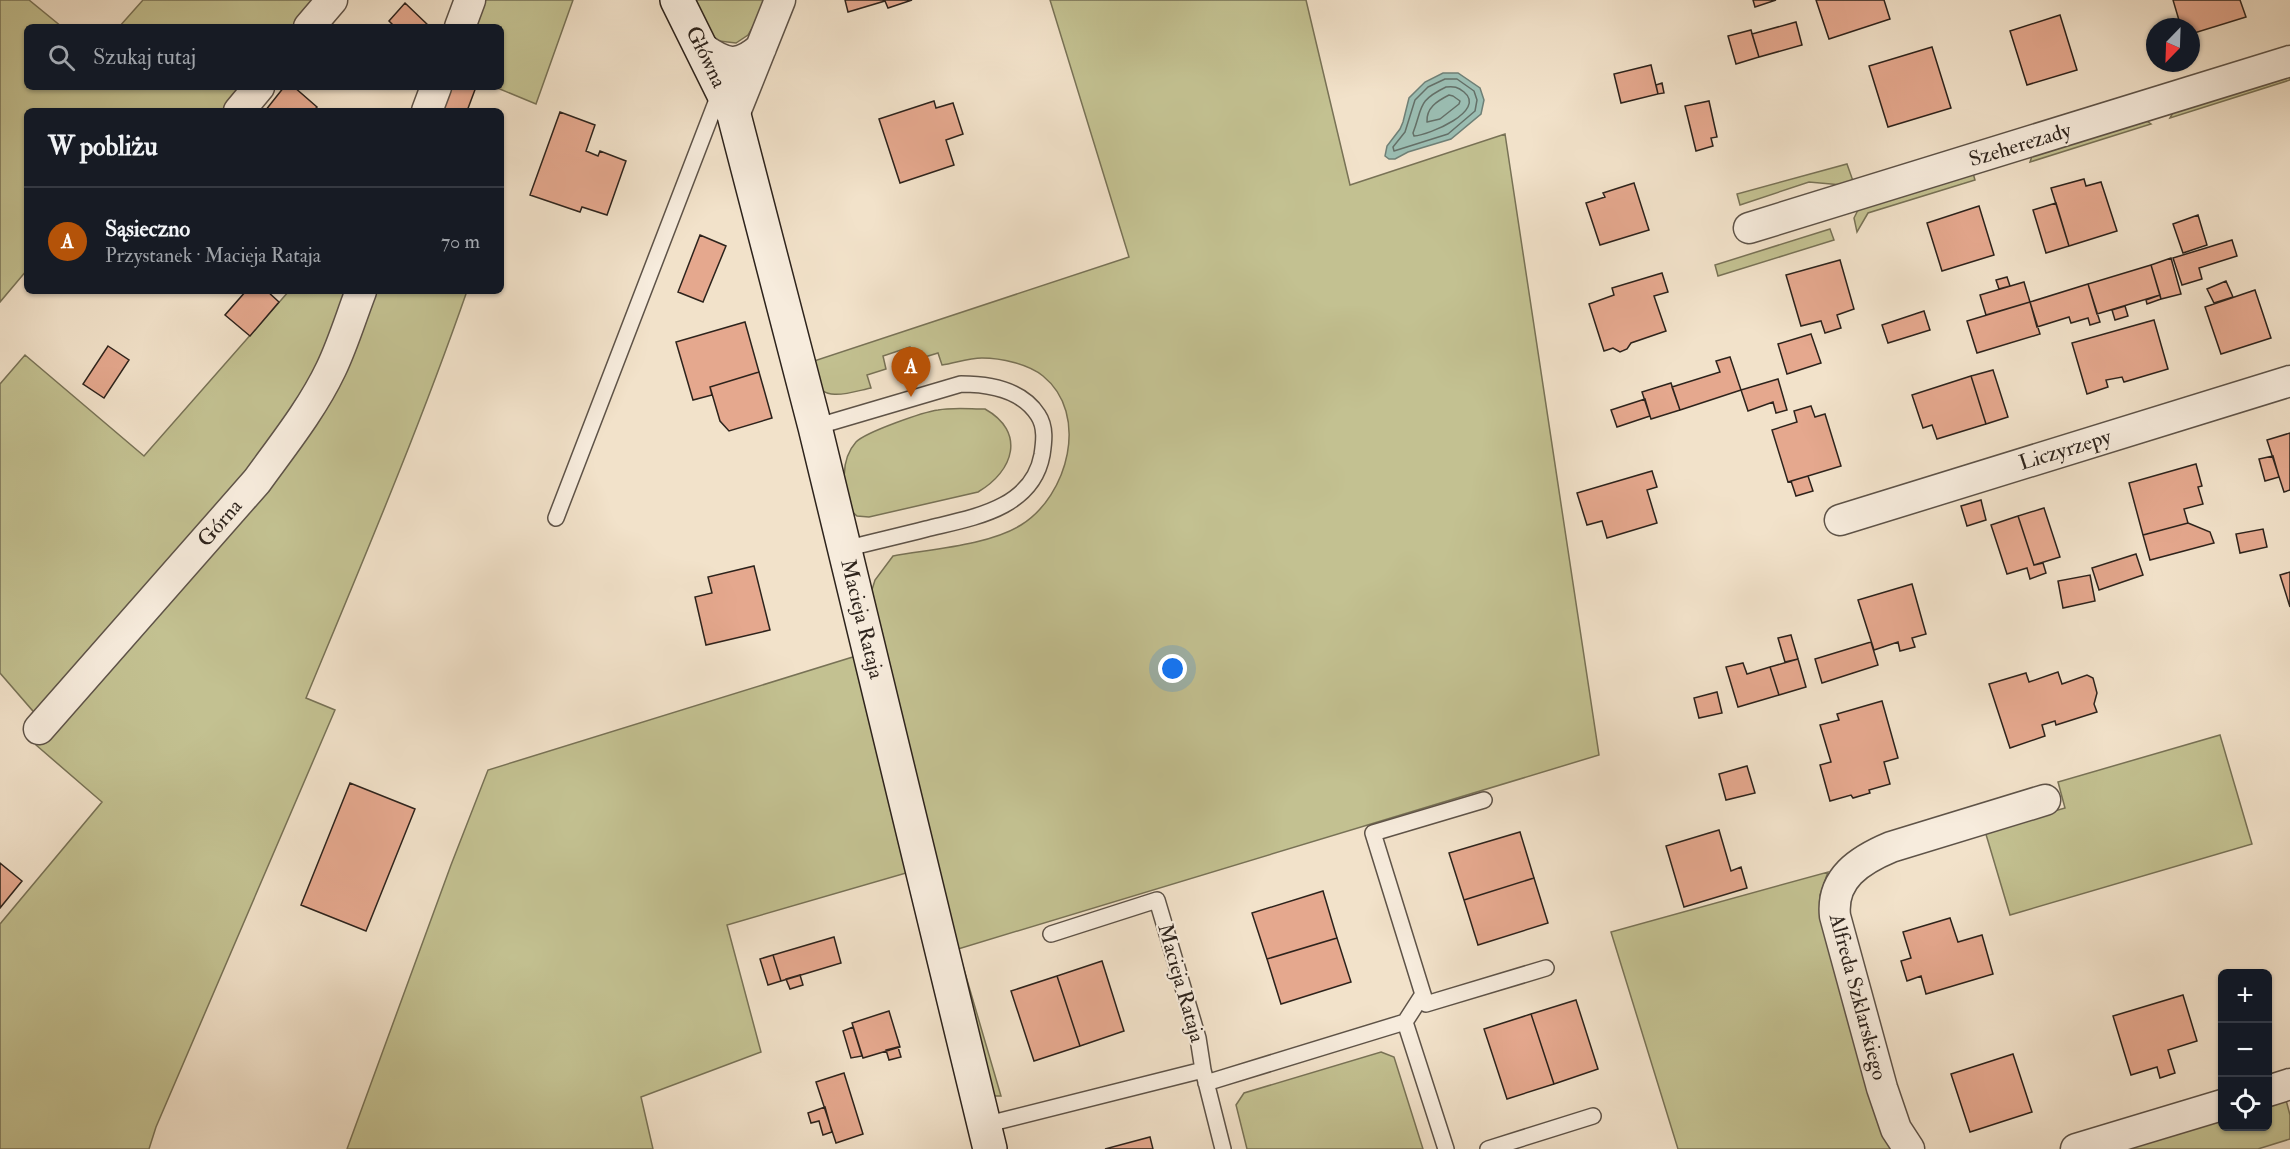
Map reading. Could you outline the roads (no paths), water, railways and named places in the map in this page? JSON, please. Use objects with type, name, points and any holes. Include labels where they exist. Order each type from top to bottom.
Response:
[{"type":"street","points":[[312,24],[332,0]]},
{"type":"street","points":[[461,24],[470,0]]},
{"type":"street","name":"Główna","points":[[677,0],[728,101]]},
{"type":"street","points":[[728,101],[761,48],[780,0]]},
{"type":"street","points":[[702,48],[719,60],[728,62],[746,60],[761,48]]},
{"type":"street","name":"Szeherezady","points":[[1749,228],[2290,61]]},
{"type":"street","points":[[242,108],[256,90]]},
{"type":"street","points":[[428,108],[435,90]]},
{"type":"street","name":"Macieja Rataja","points":[[728,101],[815,427],[987,1142]]},
{"type":"street","name":"Górna","points":[[39,729],[257,481],[305,414],[331,369],[360,294]]},
{"type":"street","name":"Liczyrzepy","points":[[1840,520],[2290,381]]},
{"type":"street","name":"Alfreda Szklarskiego","points":[[1909,1149],[1896,1129],[1882,1088],[1835,916],[1834,905],[1837,892],[1843,879],[1856,865],[1868,857],[1891,847],[2045,800]]},
{"type":"street","points":[[2272,1090],[2290,1084]]},
{"type":"street","points":[[2076,1149],[2218,1106]]},
{"type":"lane","points":[[556,518],[728,101]]},
{"type":"lane","points":[[815,427],[961,384],[984,384],[1011,393],[1031,405],[1042,422],[1045,441],[1040,465],[1032,481],[1022,493],[1008,503],[984,515],[845,549]]},
{"type":"lane","points":[[1484,800],[1373,833],[1426,1004],[1546,968]]},
{"type":"lane","name":"Macieja Rataja","points":[[1051,934],[1157,900],[1198,1038],[1204,1077],[1223,1149]]},
{"type":"lane","points":[[1423,994],[1405,1022],[1446,1149]]},
{"type":"lane","name":"Macieja Rataja","points":[[987,1142],[1204,1077],[1405,1022]]},
{"type":"lane","points":[[1488,1149],[1593,1116]]},
{"type":"water","points":[[1443,73],[1458,73],[1480,88],[1484,100],[1481,114],[1451,139],[1408,152],[1395,159],[1389,159],[1385,156],[1387,146],[1400,129],[1409,98],[1425,82]]},
{"type":"place","name":"Sąsieczno","points":[[911,397]]}]
